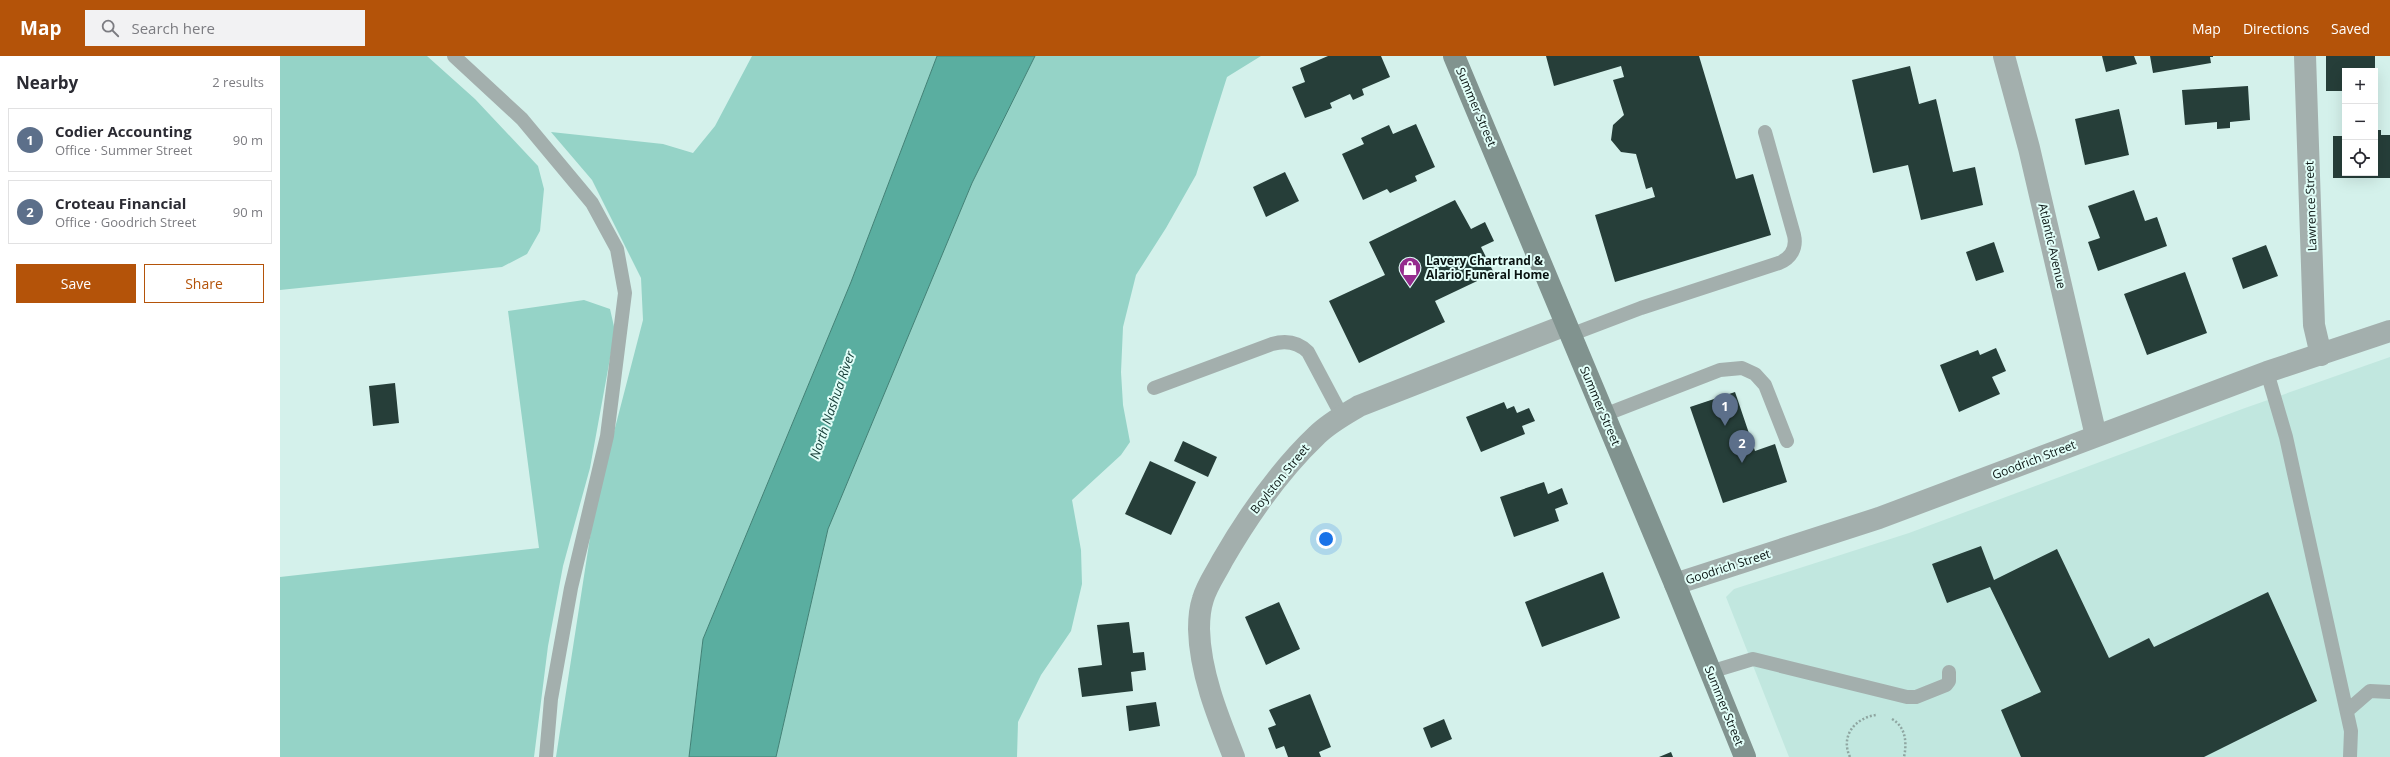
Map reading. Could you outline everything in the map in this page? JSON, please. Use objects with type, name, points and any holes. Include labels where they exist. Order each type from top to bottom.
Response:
[{"type":"main road","name":"Summer Street","points":[[1454,56],[1676,584],[1710,672],[1746,757]]},
{"type":"street","name":"Atlantic Avenue","points":[[2004,56],[2029,148],[2096,436]]},
{"type":"street","name":"Lawrence Street","points":[[2305,56],[2314,325],[2321,355]]},
{"type":"street","name":"Boylston Street","points":[[1234,757],[1206,673],[1199,628],[1203,598],[1238,533],[1275,482],[1313,439],[1342,416],[1359,406],[1401,389],[1568,330]]},
{"type":"street","name":"Goodrich Street","points":[[1676,584],[1879,518],[2268,372],[2390,331]]},
{"type":"lane","points":[[454,56],[522,119],[592,203],[617,249],[625,293],[607,436],[571,588],[551,699],[546,757]]},
{"type":"lane","points":[[1568,330],[1779,263],[1788,258],[1795,245],[1794,235],[1765,132]]},
{"type":"lane","points":[[1154,388],[1272,344],[1286,342],[1301,346],[1308,352],[1342,416]]},
{"type":"lane","points":[[1604,415],[1720,370],[1742,368],[1755,374],[1765,385],[1787,441]]},
{"type":"lane","points":[[2268,372],[2286,437],[2347,712],[2351,731],[2350,757]]},
{"type":"lane","points":[[1710,672],[1753,659],[1912,697],[1946,685],[1949,681],[1949,672]]},
{"type":"lane","points":[[2347,712],[2370,691],[2390,692]]},
{"type":"path","points":[[1850,757],[1847,745],[1852,727],[1859,720],[1868,716],[1882,715]]},
{"type":"path","points":[[1886,716],[1902,728],[1906,737],[1904,757]]},
{"type":"shaded area","points":[[280,56],[427,56],[475,99],[538,166],[544,189],[540,231],[527,254],[502,267],[280,290]]},
{"type":"shaded area","points":[[752,56],[937,56],[851,282],[703,639],[689,757],[556,757],[595,505],[643,320],[641,278],[592,180],[551,132],[663,144],[693,153],[715,126]]},
{"type":"shaded area","points":[[1035,56],[1261,56],[1227,77],[1196,175],[1166,228],[1136,275],[1123,327],[1121,372],[1123,405],[1130,442],[1121,455],[1072,500],[1081,550],[1082,584],[1071,631],[1041,675],[1018,722],[1017,757],[776,757],[828,529],[972,183]]},
{"type":"shaded area","points":[[584,300],[610,309],[615,331],[590,468],[563,566],[548,646],[534,757],[280,757],[280,577],[539,548],[508,311]]},
{"type":"shaded area","points":[[2390,357],[2390,757],[1789,757],[1726,597],[1734,589],[1909,533],[2245,408]]},
{"type":"water","name":"North Nashua River","points":[[937,56],[1035,56],[972,183],[828,529],[776,757],[689,757],[703,639],[851,282]]},
{"type":"building","points":[[1328,56],[1381,56],[1390,77],[1362,89],[1364,95],[1353,100],[1350,94],[1330,103],[1332,108],[1305,118],[1292,87],[1305,82],[1300,68]]},
{"type":"building","points":[[1546,56],[1699,56],[1736,179],[1753,174],[1771,235],[1615,282],[1595,215],[1655,197],[1652,187],[1646,189],[1636,154],[1621,152],[1611,140],[1613,125],[1624,115],[1613,80],[1624,77],[1621,66],[1554,86]]},
{"type":"building","points":[[2102,56],[2134,56],[2137,64],[2106,72]]},
{"type":"building","points":[[2150,56],[2213,57],[2210,57],[2211,63],[2153,73]]},
{"type":"building","points":[[2326,56],[2375,56],[2375,68],[2342,68],[2342,91],[2326,91]]},
{"type":"building","points":[[1910,66],[1919,104],[1936,99],[1953,172],[1975,167],[1983,205],[1921,220],[1908,165],[1873,173],[1852,80]]},
{"type":"building","points":[[2248,86],[2250,120],[2230,122],[2230,128],[2217,129],[2217,122],[2185,125],[2182,90]]},
{"type":"building","points":[[2119,109],[2129,155],[2085,165],[2075,119]]},
{"type":"building","points":[[1416,124],[1435,167],[1415,176],[1417,181],[1390,193],[1387,189],[1363,200],[1342,154],[1364,144],[1361,138],[1389,125],[1393,134]]},
{"type":"building","points":[[2378,130],[2381,130],[2381,135],[2390,135],[2390,178],[2333,178],[2333,136],[2342,136],[2342,176],[2378,176]]},
{"type":"building","points":[[1285,172],[1299,201],[1266,217],[1253,187]]},
{"type":"building","points":[[2134,190],[2145,221],[2157,217],[2167,246],[2098,271],[2088,242],[2100,238],[2088,206]]},
{"type":"building","name":"Lavery Chartrand & Alario Funeral Home","points":[[1455,200],[1471,229],[1485,222],[1494,241],[1481,247],[1494,273],[1435,301],[1445,322],[1359,363],[1329,301],[1385,275],[1369,242]]},
{"type":"building","points":[[1994,242],[2004,272],[1976,281],[1966,252]]},
{"type":"building","points":[[2266,245],[2278,276],[2243,289],[2232,258]]},
{"type":"building","points":[[2185,272],[2207,333],[2147,355],[2124,294]]},
{"type":"building","points":[[1996,348],[2006,371],[1992,377],[2000,394],[1959,412],[1940,365],[1978,350],[1980,355]]},
{"type":"building","points":[[395,383],[399,423],[373,426],[369,386]]},
{"type":"building","points":[[1735,392],[1755,451],[1775,444],[1787,482],[1723,503],[1690,407]]},
{"type":"building","points":[[1504,402],[1507,409],[1514,406],[1517,413],[1529,408],[1535,421],[1522,426],[1525,434],[1481,452],[1466,417]]},
{"type":"building","points":[[1183,441],[1217,457],[1208,477],[1174,461]]},
{"type":"building","points":[[1150,461],[1196,482],[1171,535],[1125,514]]},
{"type":"building","points":[[1544,482],[1548,494],[1562,488],[1568,504],[1555,509],[1559,521],[1514,537],[1500,497]]},
{"type":"building","points":[[1981,546],[1994,580],[2057,549],[2109,658],[2149,638],[2154,647],[2268,592],[2317,701],[2204,757],[2021,757],[2001,710],[2041,692],[1990,587],[1947,603],[1932,564]]},
{"type":"building","points":[[1603,572],[1620,618],[1542,647],[1525,602]]},
{"type":"building","points":[[1279,602],[1300,649],[1266,665],[1245,617]]},
{"type":"building","points":[[1129,622],[1133,653],[1144,652],[1146,670],[1131,672],[1133,691],[1082,697],[1078,668],[1102,665],[1097,625]]},
{"type":"building","points":[[1310,694],[1331,747],[1319,752],[1321,757],[1288,757],[1284,746],[1276,749],[1268,728],[1276,725],[1269,710]]},
{"type":"building","points":[[1156,702],[1160,726],[1129,731],[1126,706]]},
{"type":"building","points":[[1444,719],[1452,739],[1431,748],[1423,728]]},
{"type":"building","points":[[1671,752],[1673,757],[1659,757]]},
{"type":"place","name":"Lavery Chartrand & Alario Funeral Home","points":[[1410,288]]},
{"type":"place","name":"Codier Accounting","points":[[1725,426]]},
{"type":"place","name":"Croteau Financial","points":[[1742,463]]}]
